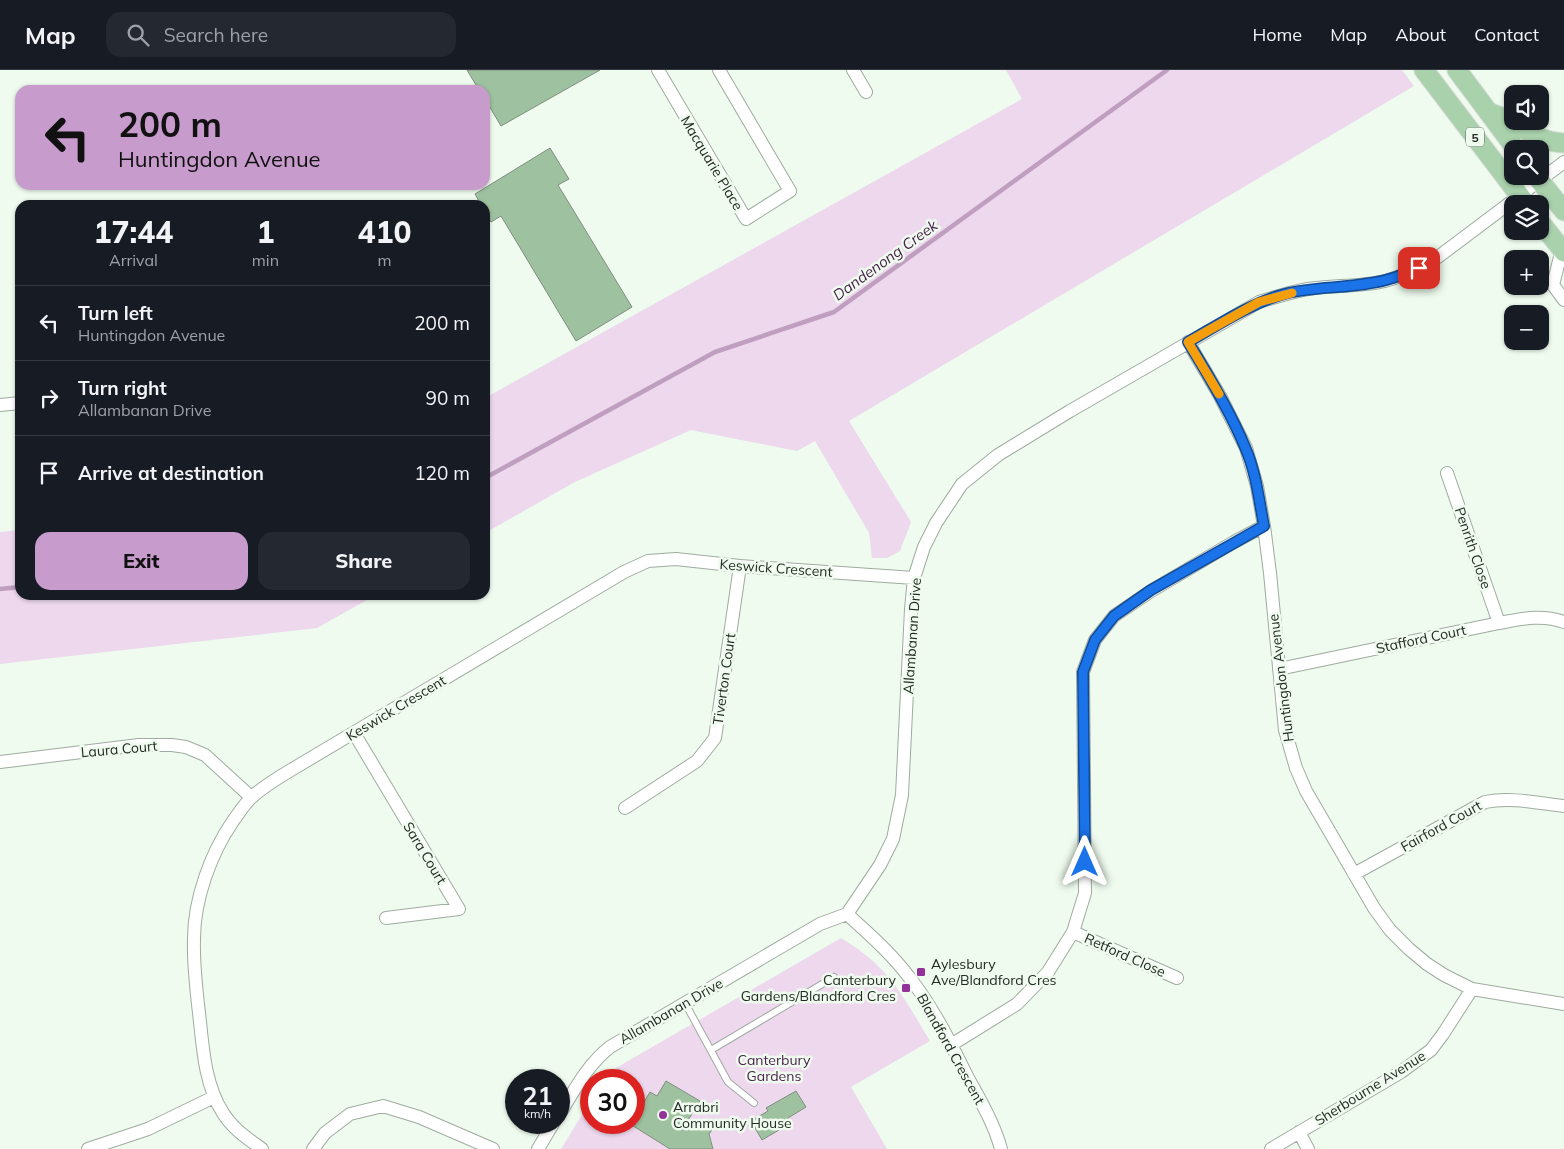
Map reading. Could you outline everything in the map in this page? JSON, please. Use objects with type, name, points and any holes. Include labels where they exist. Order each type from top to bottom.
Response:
[{"type":"main road","name":"5","points":[[1424,70],[1519,195]]},
{"type":"main road","name":"5","points":[[1457,70],[1510,140]]},
{"type":"main road","points":[[1490,112],[1530,134],[1545,140],[1564,143]]},
{"type":"main road","points":[[1543,185],[1564,211]]},
{"type":"main road","points":[[1549,233],[1563,251]]},
{"type":"street","name":"Macquarie Place","points":[[658,70],[746,219],[790,191],[719,70]]},
{"type":"street","points":[[853,70],[866,92]]},
{"type":"street","name":"Allambanan Drive","points":[[1549,171],[1564,162]]},
{"type":"street","name":"Allambanan Drive","points":[[570,1097],[590,1065],[610,1047],[820,924],[847,914],[880,865],[893,839],[902,795],[910,618],[914,578],[924,547],[936,523],[962,484],[998,455],[1259,302],[1308,289],[1385,281],[1419,268],[1438,257],[1504,211]]},
{"type":"street","points":[[1563,251],[1553,285],[1564,300]]},
{"type":"street","name":"Huntingdon Avenue","points":[[1188,342],[1220,396],[1246,448],[1257,486],[1264,526],[1285,730],[1296,768],[1306,791],[1374,908],[1390,930],[1409,950],[1444,975],[1472,989],[1564,1004]]},
{"type":"street","points":[[0,406],[15,404]]},
{"type":"street","name":"Penrith Close","points":[[1447,473],[1499,623]]},
{"type":"street","points":[[951,1045],[1017,1004],[1048,972],[1073,932],[1085,893],[1083,672],[1095,640],[1114,616],[1151,590],[1264,526]]},
{"type":"street","name":"Keswick Crescent","points":[[262,1149],[237,1131],[222,1112],[214,1097],[202,1050],[194,970],[194,936],[198,904],[206,874],[228,829],[251,797],[296,767],[624,572],[648,561],[676,559],[740,566],[914,578]]},
{"type":"street","name":"Tiverton Court","points":[[625,808],[697,761],[715,738],[740,566]]},
{"type":"street","name":"Stafford Court","points":[[1278,669],[1534,617],[1546,617],[1564,622]]},
{"type":"street","name":"Sara Court","points":[[354,733],[459,909],[386,918]]},
{"type":"street","name":"Laura Court","points":[[0,762],[140,745],[179,746],[186,747],[205,756],[251,797]]},
{"type":"street","name":"Fairford Court","points":[[1354,874],[1485,802],[1498,799],[1564,806]]},
{"type":"street","name":"Blandford Crescent","points":[[847,914],[890,953],[910,977],[951,1045],[997,1135],[1000,1149]]},
{"type":"street","name":"Retford Close","points":[[1073,932],[1178,978]]},
{"type":"street","name":"Sherbourne Avenue","points":[[1271,1149],[1401,1072],[1431,1050],[1472,989]]},
{"type":"street","points":[[88,1149],[148,1129],[214,1097]]},
{"type":"street","points":[[313,1149],[325,1134],[350,1114],[384,1106],[419,1117],[493,1149]]},
{"type":"street","points":[[1300,1132],[1308,1149]]},
{"type":"street","points":[[538,1149],[547,1134]]},
{"type":"lane","points":[[711,1050],[834,977]]},
{"type":"lane","points":[[685,1003],[728,1082],[754,1103]]},
{"type":"green space","points":[[1006,70],[1402,70],[1414,86],[849,421],[911,522],[900,551],[887,558],[872,558],[869,533],[815,441],[797,451],[691,430],[575,482],[490,530],[490,395],[1022,99]]},
{"type":"green space","points":[[15,530],[15,600],[367,600],[317,628],[0,664],[0,532]]},
{"type":"green space","name":"Canterbury Gardens","points":[[841,938],[874,962],[891,980],[930,1041],[851,1087],[887,1149],[561,1149],[580,1118],[580,1134],[645,1134],[645,1069],[614,1069]]},
{"type":"building","points":[[467,70],[600,70],[501,126],[490,107],[490,85],[476,85]]},
{"type":"building","points":[[550,148],[569,179],[558,185],[632,307],[576,341],[501,216],[491,222],[490,200],[478,200],[475,194],[482,190],[490,190],[490,185]]},
{"type":"building","name":"Arrabri Community House","points":[[666,1081],[700,1101],[682,1130],[704,1125],[712,1130],[709,1134],[713,1149],[670,1149],[645,1133],[645,1100],[650,1092],[657,1096]]},
{"type":"building","points":[[796,1091],[806,1107],[788,1118],[791,1123],[762,1140],[751,1121],[768,1111],[766,1108]]},
{"type":"waterway","name":"Dandenong Creek","points":[[490,475],[715,352],[834,312],[1167,70]]},
{"type":"waterway","name":"Dandenong Creek","points":[[0,589],[15,588]]},
{"type":"slow traffic","points":[[1219,394],[1188,342],[1259,302],[1292,293]]},
{"type":"place","name":"Aylesbury Ave/Blandford Cres","points":[[921,972]]},
{"type":"place","name":"Canterbury Gardens/Blandford Cres","points":[[906,988]]},
{"type":"place","name":"Arrabri Community House","points":[[663,1115]]},
{"type":"route","points":[[1085,862],[1083,672],[1095,640],[1114,616],[1151,590],[1264,526],[1257,486],[1246,448],[1220,396],[1188,342],[1259,302],[1308,289],[1385,281],[1419,268]]}]
